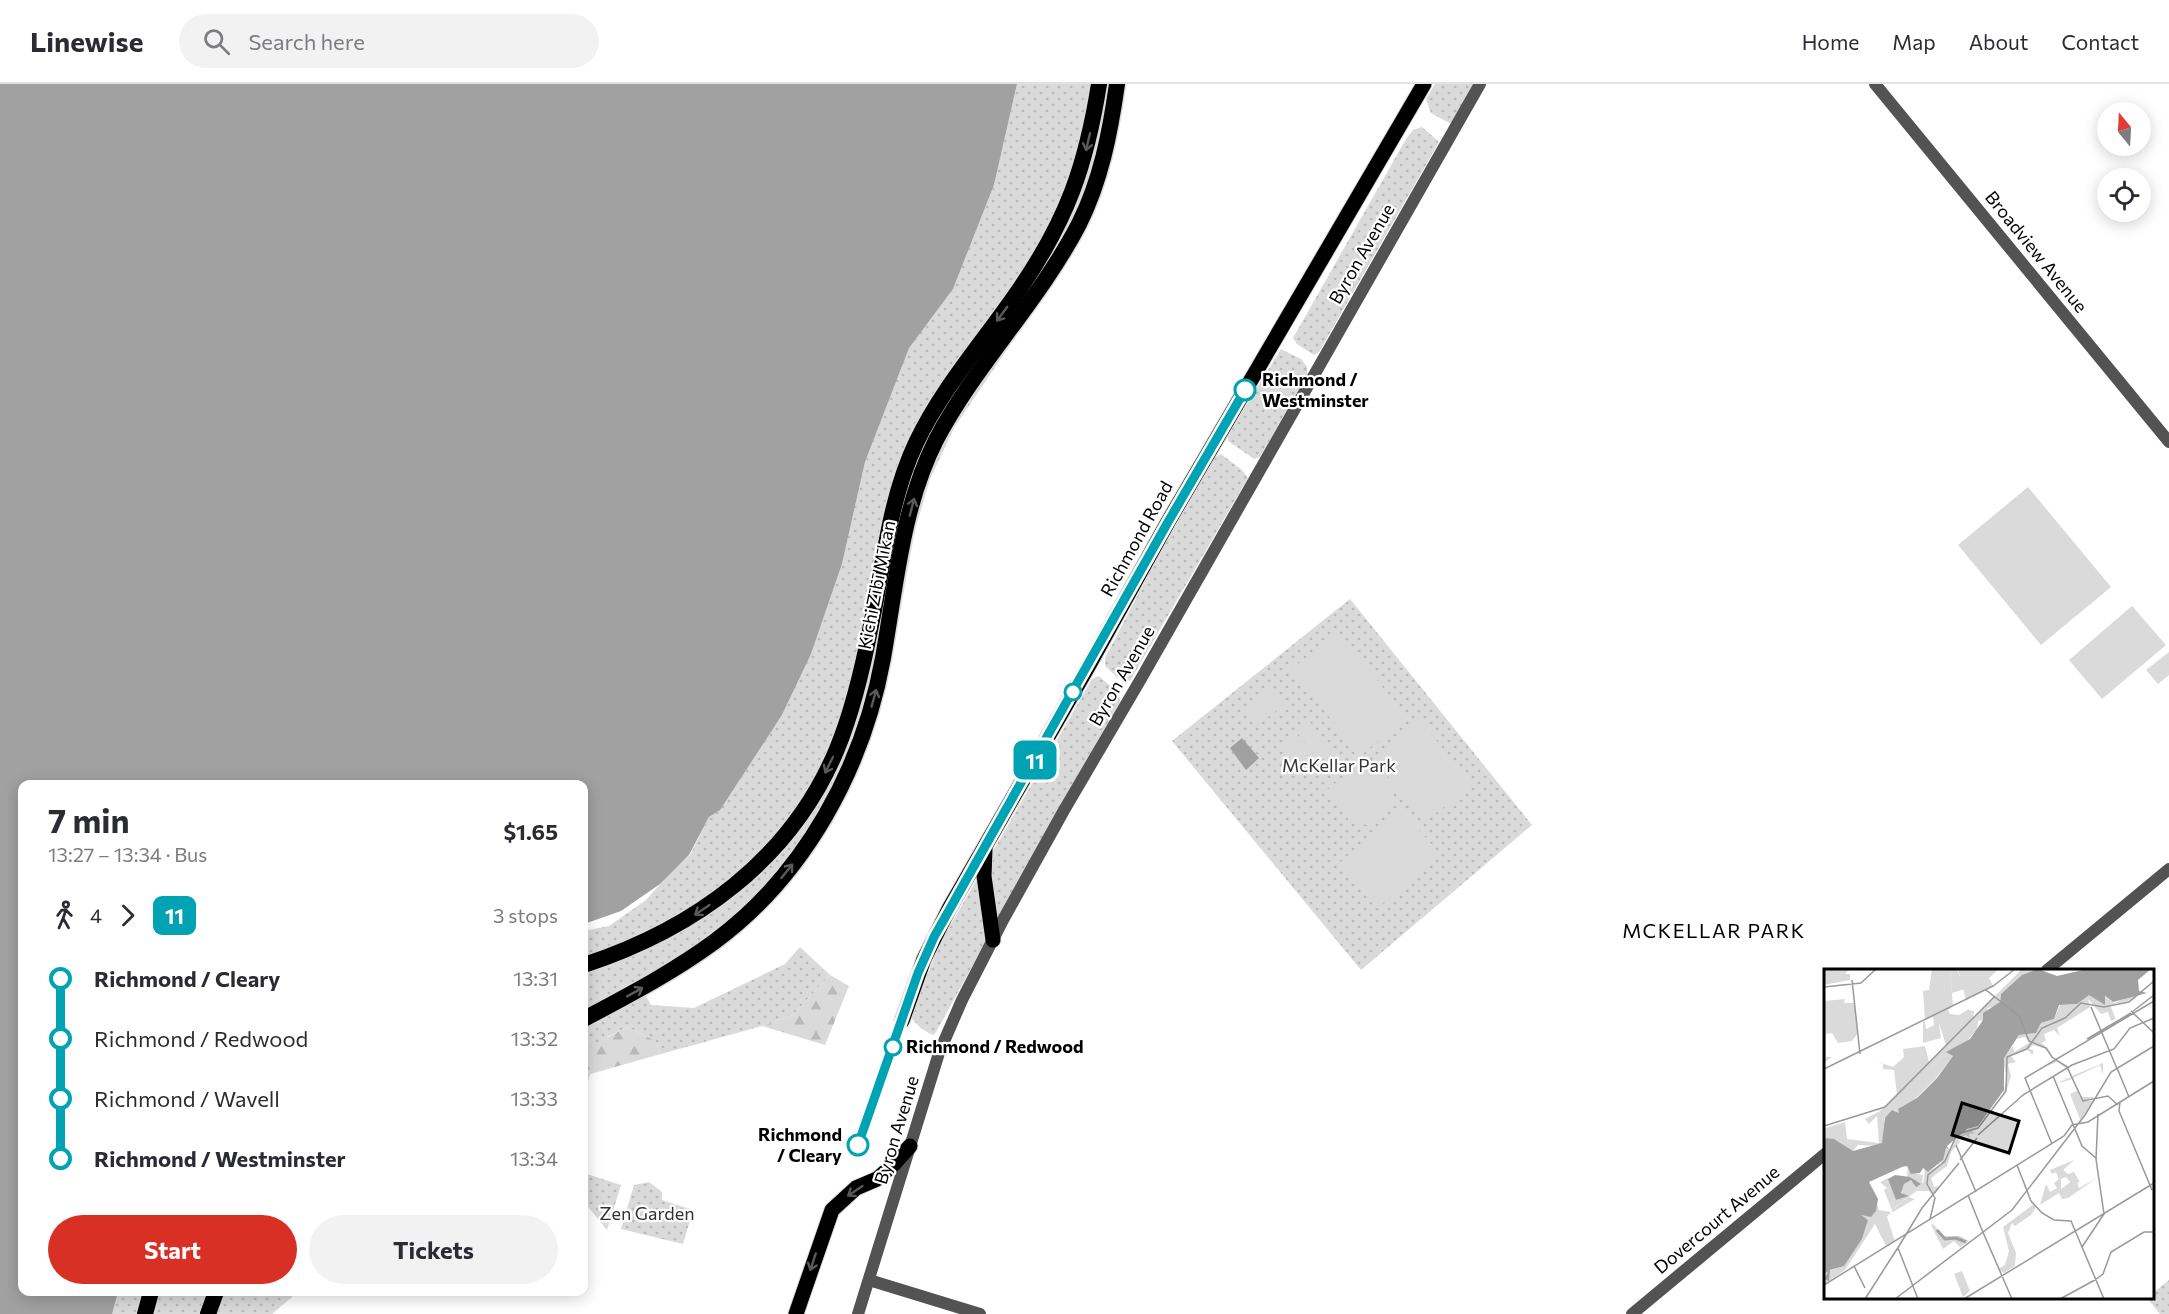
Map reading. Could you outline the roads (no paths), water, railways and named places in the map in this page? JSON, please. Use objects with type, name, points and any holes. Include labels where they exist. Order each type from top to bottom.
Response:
[{"type":"highway","name":"Kichi Zībī Mīkan","points":[[588,964],[632,948],[667,931],[727,892],[769,853],[822,781],[837,750],[856,690],[893,513],[907,466],[937,404],[1020,289],[1057,228],[1069,203],[1082,165],[1099,84]]},
{"type":"highway","name":"Kichi Zībī Mīkan","points":[[588,1017],[672,971],[735,926],[756,907],[789,868],[829,809],[857,751],[877,689],[904,536],[922,473],[957,405],[1034,297],[1080,222],[1099,177],[1117,84]]},
{"type":"highway","points":[[145,1314],[150,1296]]},
{"type":"highway","points":[[208,1314],[215,1296]]},
{"type":"main road","name":"Richmond Road","points":[[902,1021],[924,959],[949,909],[1172,515],[1424,84]]},
{"type":"main road","points":[[985,846],[984,876],[993,940]]},
{"type":"main road","points":[[796,1314],[832,1210],[856,1188],[876,1179],[910,1146]]},
{"type":"street","name":"Byron Avenue","points":[[858,1314],[945,1039],[993,940],[1062,812],[1142,677],[1480,84]]},
{"type":"street","name":"Broadview Avenue","points":[[1875,84],[2169,442]]},
{"type":"street","points":[[2048,969],[2169,869]]},
{"type":"street","name":"Dovercourt Avenue","points":[[1632,1314],[1824,1155]]},
{"type":"street","points":[[876,1179],[888,1184],[895,1194]]},
{"type":"street","points":[[869,1280],[980,1314]]},
{"type":"place","name":"Richmond / Westminster","points":[[1245,390]]},
{"type":"place","name":"Richmond / Redwood","points":[[893,1047]]},
{"type":"place","name":"Richmond / Cleary","points":[[858,1145]]},
{"type":"district","name":"MCKELLAR PARK","points":[[1714,931]]},
{"type":"park label","name":"McKellar Park","points":[[1339,766]]},
{"type":"park label","name":"Zen Garden","points":[[647,1214]]}]
